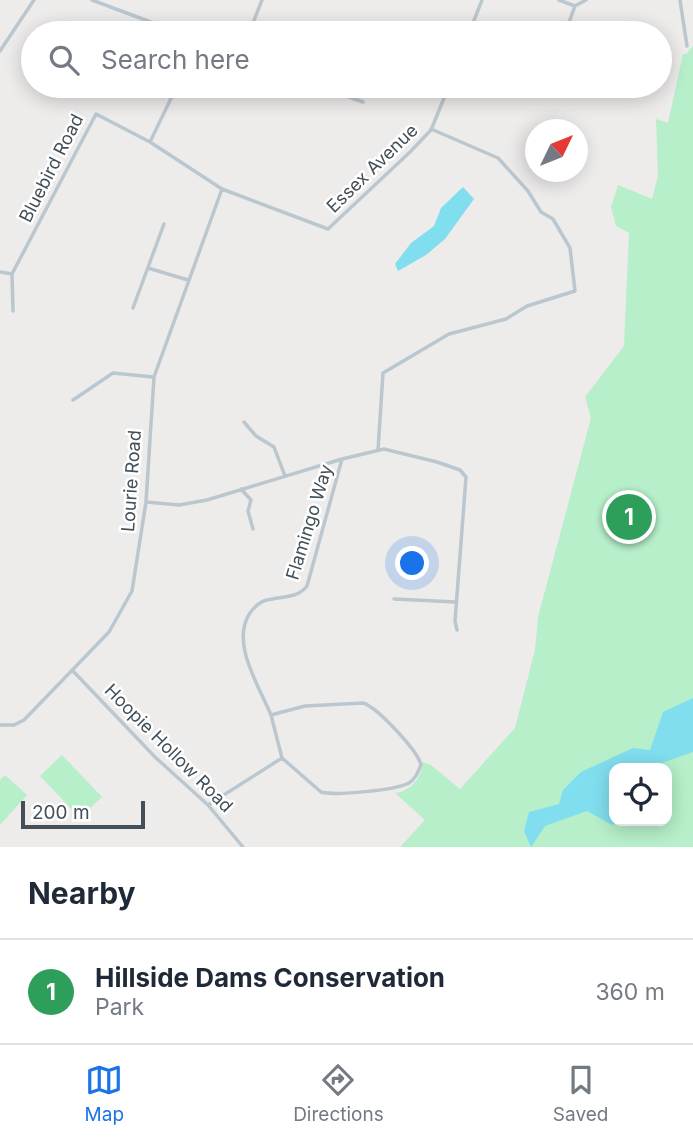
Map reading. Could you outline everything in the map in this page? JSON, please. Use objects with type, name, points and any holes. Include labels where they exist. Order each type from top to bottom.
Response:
[{"type":"street","points":[[0,51],[34,0]]},
{"type":"street","points":[[92,0],[148,21]]},
{"type":"street","points":[[254,21],[262,0]]},
{"type":"street","points":[[474,21],[482,0]]},
{"type":"street","points":[[559,0],[575,6]]},
{"type":"street","points":[[569,21],[575,6],[586,0]]},
{"type":"street","points":[[680,0],[687,46]]},
{"type":"street","points":[[171,98],[150,142],[222,189]]},
{"type":"street","points":[[352,98],[363,102]]},
{"type":"street","name":"Essex Avenue","points":[[222,189],[328,229],[411,152],[431,129],[444,98]]},
{"type":"street","name":"Bluebird Road","points":[[12,274],[96,114],[150,142]]},
{"type":"street","points":[[378,450],[383,373],[449,334],[506,319],[527,306],[575,291],[570,248],[553,219],[541,212],[528,191],[498,158],[431,129]]},
{"type":"street","name":"Lourie Road","points":[[0,725],[21,722],[109,632],[128,600],[136,577],[146,502],[153,377],[222,189]]},
{"type":"street","points":[[133,307],[164,224]]},
{"type":"street","points":[[148,268],[188,280]]},
{"type":"street","points":[[0,272],[12,274],[13,311]]},
{"type":"street","points":[[74,400],[113,373],[153,377]]},
{"type":"street","points":[[244,422],[256,436],[274,447],[285,476]]},
{"type":"street","points":[[146,502],[158,505],[190,504],[378,450],[389,449],[414,455],[460,470],[465,474],[454,621],[457,630]]},
{"type":"street","name":"Flamingo Way","points":[[271,715],[244,652],[242,642],[245,620],[259,603],[298,594],[307,586],[342,459]]},
{"type":"street","points":[[241,489],[251,500],[248,510],[253,529]]},
{"type":"street","points":[[394,599],[456,602]]},
{"type":"street","name":"Hoopie Hollow Road","points":[[73,671],[155,757],[208,805],[243,847]]},
{"type":"street","points":[[363,703],[374,708],[420,760],[421,765],[417,774],[402,785],[364,792],[321,792],[282,758],[271,715],[305,706],[363,703]]},
{"type":"street","points":[[208,805],[282,758]]},
{"type":"green space","points":[[693,46],[693,847],[400,847],[425,820],[395,793],[405,790],[416,781],[423,766],[421,764],[423,762],[431,765],[460,789],[515,728],[535,650],[538,617],[591,418],[585,397],[624,346],[629,233],[616,226],[611,207],[618,185],[652,199],[658,176],[656,119],[668,123],[683,54]]},
{"type":"green space","points":[[62,755],[102,797],[80,818],[40,776]]},
{"type":"green space","points":[[5,775],[27,795],[0,825],[0,780]]},
{"type":"water","points":[[463,187],[474,199],[445,239],[426,255],[398,271],[395,264],[411,243],[434,226],[441,208]]},
{"type":"water","points":[[693,698],[693,752],[662,763],[609,763],[609,823],[587,811],[545,826],[531,847],[524,831],[529,812],[559,804],[563,790],[581,772],[633,748],[650,750],[663,712]]},
{"type":"place","name":"Hillside Dams Conservation","points":[[629,517]]}]
